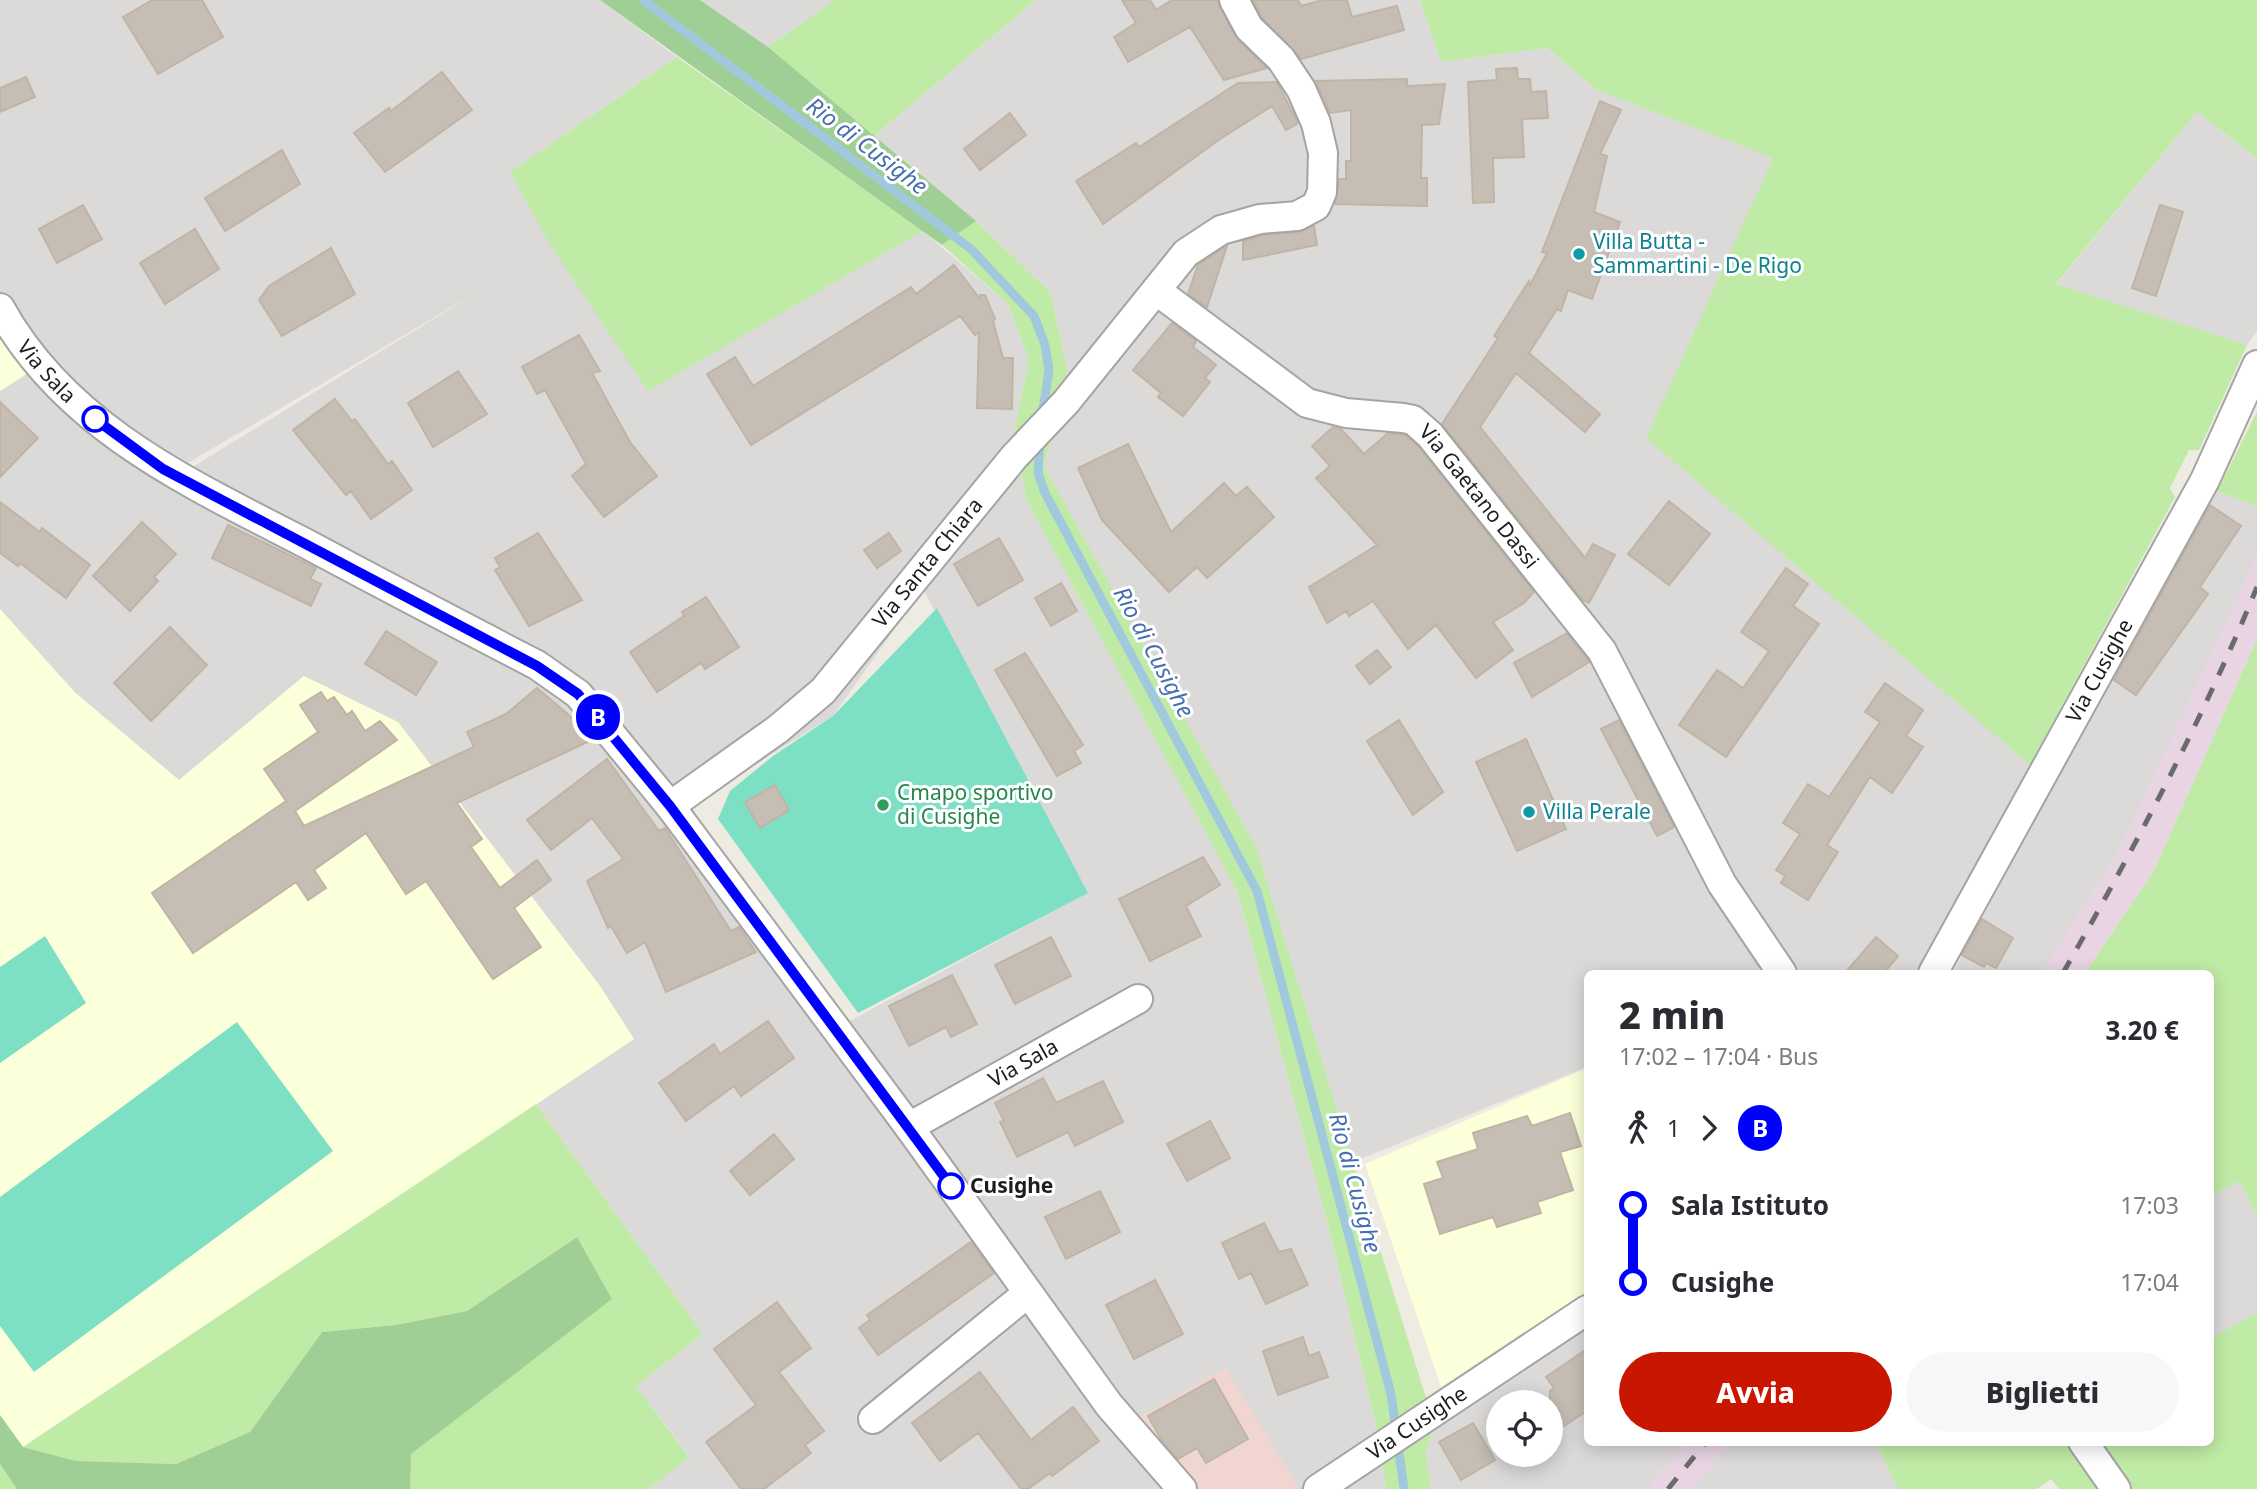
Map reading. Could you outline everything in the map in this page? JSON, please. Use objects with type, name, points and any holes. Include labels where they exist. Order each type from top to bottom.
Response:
[{"type":"street","points":[[1157,291],[1186,253],[1207,236],[1248,221],[1304,213],[1316,206],[1322,192],[1322,142],[1310,107],[1281,59],[1249,28],[1234,0]]},
{"type":"street","name":"Via Santa Chiara","points":[[670,806],[778,729],[823,691],[1014,457],[1066,402],[1157,291]]},
{"type":"street","name":"Via Gaetano Dassi","points":[[1157,291],[1307,403],[1346,413],[1413,420],[1430,435],[1602,651],[1722,884],[1780,970]]},
{"type":"street","name":"Via Sala","points":[[0,308],[44,371],[83,410],[163,469],[559,679],[597,715],[670,806],[909,1127],[1109,1405],[1182,1489]]},
{"type":"street","name":"Via Cusighe","points":[[1935,970],[2205,480],[2257,365]]},
{"type":"street","name":"Via Sala","points":[[909,1127],[1138,999]]},
{"type":"street","points":[[873,1419],[1028,1293]]},
{"type":"street","name":"Via Cusighe","points":[[1318,1489],[1584,1312]]},
{"type":"street","points":[[2085,1446],[2116,1489]]},
{"type":"shaded area","points":[[0,0],[600,0],[677,57],[510,172],[648,390],[923,231],[1008,304],[1029,360],[1014,433],[1026,499],[1238,893],[1330,1233],[1379,1438],[1386,1489],[1299,1489],[1225,1369],[1191,1489],[649,1489],[689,1456],[636,1386],[703,1334],[536,1104],[634,1039],[600,986],[398,722],[304,676],[180,781],[75,692],[0,609],[0,391],[32,370],[0,324]],"holes":[[[484,288],[163,485],[158,481],[159,480]],[[923,589],[1087,893],[833,1030],[684,809],[833,716]]]},
{"type":"shaded area","points":[[700,0],[835,0],[768,47]]},
{"type":"shaded area","points":[[1036,0],[1420,0],[1441,62],[1547,48],[1597,90],[1774,158],[1647,438],[2052,781],[2217,491],[2257,506],[2257,554],[2119,851],[2044,970],[1955,970],[2048,792],[1932,970],[1584,970],[1584,1068],[1353,1162],[1256,848],[1044,466],[1068,373],[1050,292],[976,221],[874,136]]},
{"type":"shaded area","points":[[2197,112],[2257,158],[2257,331],[2247,345],[2056,285]]},
{"type":"shaded area","points":[[0,324],[33,370],[0,391]]},
{"type":"shaded area","points":[[2257,554],[2257,639],[2154,871],[2087,970],[2044,970],[2119,851]]},
{"type":"shaded area","points":[[0,609],[75,693],[179,780],[304,676],[398,722],[600,986],[634,1039],[23,1447],[0,1415]]},
{"type":"shaded area","points":[[1584,1069],[1584,1293],[1441,1387],[1365,1164]]},
{"type":"shaded area","points":[[2240,1181],[2257,1216],[2257,1313],[2214,1337],[2214,1194]]},
{"type":"shaded area","points":[[1584,1324],[1584,1446],[1682,1446],[1648,1489],[1431,1489],[1426,1453],[1434,1424]]},
{"type":"shaded area","points":[[1225,1368],[1299,1489],[1191,1489],[1132,1421]]},
{"type":"shaded area","points":[[1682,1446],[1727,1446],[1692,1489],[1648,1489]]},
{"type":"shaded area","points":[[1727,1446],[1878,1446],[1898,1489],[1692,1489]]},
{"type":"green space","points":[[600,0],[700,0],[768,47],[976,221],[942,245]]},
{"type":"green space","points":[[835,0],[1036,0],[874,136],[768,47]]},
{"type":"green space","points":[[1420,0],[2257,0],[2257,158],[2197,112],[2056,284],[2247,345],[2199,450],[2189,450],[2170,488],[2175,497],[2030,765],[1646,438],[1773,158],[1597,90],[1547,48],[1441,62]]},
{"type":"green space","points":[[677,57],[923,231],[648,391],[552,248],[510,172]]},
{"type":"green space","points":[[976,221],[1050,292],[1068,373],[1044,466],[1256,847],[1434,1424],[1426,1453],[1431,1489],[1386,1489],[1379,1438],[1330,1233],[1238,893],[1026,499],[1014,433],[1029,360],[1008,304],[942,245]]},
{"type":"green space","points":[[2257,412],[2257,506],[2217,491]]},
{"type":"green space","name":"Cmapo sportivo di Cusighe","points":[[937,608],[1088,893],[858,1013],[718,819],[730,791],[773,756],[833,716]]},
{"type":"green space","points":[[2257,639],[2257,1216],[2240,1181],[2214,1194],[2214,970],[2087,970],[2154,871]]},
{"type":"green space","points":[[45,936],[86,1003],[0,1063],[0,967]]},
{"type":"green space","points":[[237,1022],[333,1151],[34,1372],[0,1326],[0,1197]]},
{"type":"green space","points":[[536,1104],[703,1334],[636,1386],[689,1457],[649,1489],[410,1489],[410,1454],[612,1299],[577,1237],[467,1311],[396,1325],[322,1332],[250,1432],[176,1464],[76,1461],[23,1447]]},
{"type":"green space","points":[[577,1237],[612,1299],[411,1454],[410,1489],[17,1489],[0,1464],[0,1415],[23,1447],[76,1461],[176,1464],[250,1432],[322,1332],[396,1325],[467,1311]]},
{"type":"green space","points":[[2257,1313],[2257,1489],[2129,1489],[2098,1446],[2214,1446],[2214,1337]]},
{"type":"green space","points":[[1878,1446],[2076,1446],[2104,1489],[2059,1489],[2051,1479],[2037,1489],[1898,1489]]},
{"type":"green space","points":[[0,1464],[17,1489],[0,1489]]},
{"type":"building","points":[[152,0],[202,0],[223,37],[158,74],[123,17]]},
{"type":"building","points":[[1122,0],[1150,0],[1156,10],[1172,0],[1217,0],[1235,36],[1267,68],[1224,80],[1190,27],[1128,62],[1114,37],[1136,23]]},
{"type":"building","points":[[1253,0],[1298,0],[1301,6],[1322,0],[1347,0],[1352,17],[1397,6],[1404,30],[1301,59],[1262,18]]},
{"type":"building","points":[[1517,68],[1518,79],[1530,79],[1531,92],[1546,91],[1548,118],[1522,119],[1524,157],[1493,158],[1494,202],[1473,203],[1468,82],[1497,80],[1496,69]]},
{"type":"building","points":[[442,72],[472,110],[385,172],[354,133],[389,108],[391,111]]},
{"type":"building","points":[[26,77],[35,97],[0,112],[0,88]]},
{"type":"building","points":[[1407,79],[1407,86],[1445,84],[1439,124],[1422,125],[1421,178],[1427,178],[1427,206],[1335,204],[1339,179],[1346,179],[1346,161],[1351,161],[1351,110],[1330,113],[1316,81]]},
{"type":"building","points":[[1277,82],[1298,123],[1286,130],[1272,106],[1220,139],[1103,224],[1076,181],[1136,143],[1139,147],[1238,83]]},
{"type":"building","points":[[1600,101],[1621,110],[1600,154],[1607,156],[1594,212],[1620,222],[1592,299],[1568,290],[1561,311],[1557,309],[1529,353],[1600,414],[1585,432],[1516,373],[1480,427],[1585,558],[1593,544],[1615,555],[1589,603],[1583,600],[1442,424],[1498,338],[1494,336],[1529,281],[1530,285],[1547,253],[1542,252]]},
{"type":"building","points":[[1010,113],[1026,135],[980,170],[964,149]]},
{"type":"building","points":[[282,150],[300,184],[225,231],[205,198]]},
{"type":"building","points":[[83,205],[102,239],[57,263],[39,229]]},
{"type":"building","points":[[2160,205],[2183,212],[2156,296],[2132,288]]},
{"type":"building","points":[[1314,226],[1317,245],[1243,260],[1243,241],[1263,235],[1299,232]]},
{"type":"building","points":[[195,229],[219,269],[165,304],[140,263]]},
{"type":"building","points":[[1227,246],[1207,307],[1188,294],[1198,265]]},
{"type":"building","points":[[331,248],[355,294],[282,336],[259,300],[269,286]]},
{"type":"building","points":[[954,265],[980,299],[980,295],[985,295],[995,319],[993,321],[1003,358],[1013,358],[1012,409],[977,408],[979,332],[975,335],[960,316],[751,445],[707,374],[735,357],[753,386],[911,287],[916,294]]},
{"type":"building","points":[[1172,323],[1196,341],[1193,347],[1216,365],[1205,378],[1210,382],[1183,416],[1158,397],[1161,393],[1133,370]]},
{"type":"building","points":[[579,335],[600,371],[592,373],[630,442],[657,476],[604,517],[572,476],[586,464],[545,390],[537,394],[522,367]]},
{"type":"building","points":[[458,371],[487,414],[433,447],[408,403]]},
{"type":"building","points":[[335,399],[352,421],[355,419],[388,464],[392,461],[412,490],[371,519],[351,491],[346,495],[293,430]]},
{"type":"building","points":[[0,402],[38,438],[0,477]]},
{"type":"building","points":[[1333,427],[1341,429],[1364,454],[1388,433],[1405,435],[1418,446],[1534,592],[1524,603],[1493,622],[1513,650],[1476,678],[1436,625],[1408,649],[1373,601],[1349,616],[1346,611],[1327,623],[1309,587],[1377,545],[1316,478],[1330,466],[1312,446]]},
{"type":"building","points":[[1128,444],[1171,532],[1224,483],[1236,496],[1247,487],[1274,517],[1207,578],[1197,567],[1169,592],[1102,520],[1078,468]]},
{"type":"building","points":[[1669,501],[1710,534],[1669,585],[1628,554]]},
{"type":"building","points":[[0,502],[40,532],[42,528],[90,565],[66,598],[20,563],[18,566],[0,553]]},
{"type":"building","points":[[2210,505],[2241,526],[2200,587],[2208,594],[2136,695],[2114,680]]},
{"type":"building","points":[[142,522],[176,554],[154,577],[158,581],[130,611],[93,576]]},
{"type":"building","points":[[228,525],[316,568],[310,579],[321,584],[311,606],[212,558]]},
{"type":"building","points":[[538,533],[582,600],[529,626],[495,570],[500,567],[495,558]]},
{"type":"building","points":[[889,533],[901,551],[877,568],[864,550]]},
{"type":"building","points":[[999,538],[1023,580],[978,606],[954,564]]},
{"type":"building","points":[[1786,568],[1808,584],[1793,606],[1819,624],[1726,757],[1679,725],[1717,670],[1743,688],[1769,651],[1741,632]]},
{"type":"building","points":[[1061,583],[1077,611],[1051,626],[1035,598]]},
{"type":"building","points":[[706,597],[739,647],[705,669],[701,663],[657,692],[630,652],[684,616],[682,612]]},
{"type":"building","points":[[170,627],[207,665],[151,721],[114,683]]},
{"type":"building","points":[[386,631],[437,662],[416,695],[365,664]]},
{"type":"building","points":[[1567,633],[1589,662],[1532,697],[1514,663]]},
{"type":"building","points":[[1377,650],[1391,667],[1370,684],[1356,666]]},
{"type":"building","points":[[1025,653],[1083,745],[1074,751],[1081,763],[1057,776],[995,670]]},
{"type":"building","points":[[1885,683],[1923,710],[1906,736],[1923,747],[1892,793],[1870,777],[1827,845],[1838,852],[1808,900],[1781,883],[1785,876],[1776,870],[1800,834],[1783,823],[1808,784],[1829,797],[1880,722],[1865,712]]},
{"type":"building","points":[[537,688],[570,716],[592,740],[457,803],[482,839],[471,847],[500,888],[537,860],[551,880],[514,908],[541,947],[493,979],[426,881],[406,894],[366,833],[314,870],[326,888],[308,900],[296,882],[193,953],[152,893],[286,801],[264,769],[318,732],[300,705],[321,692],[327,701],[334,697],[347,715],[352,711],[365,731],[380,721],[397,740],[295,811],[304,826],[474,747],[467,732],[506,714]]},
{"type":"building","points":[[1399,720],[1443,792],[1413,815],[1367,741]]},
{"type":"building","points":[[1619,720],[1674,827],[1657,836],[1601,729]]},
{"type":"building","name":"Villa Perale","points":[[1526,739],[1566,829],[1517,851],[1476,762]]},
{"type":"building","points":[[607,759],[659,831],[665,828],[731,931],[739,927],[756,952],[666,992],[645,942],[627,953],[611,926],[608,928],[587,881],[623,859],[592,818],[551,850],[527,820]]},
{"type":"building","points":[[775,785],[789,810],[760,828],[745,802]]},
{"type":"building","points":[[1203,857],[1220,885],[1186,906],[1201,936],[1150,961],[1119,899]]},
{"type":"building","points":[[1982,919],[2013,938],[1996,968],[1986,963],[1984,967],[1962,955]]},
{"type":"building","points":[[1051,937],[1071,976],[1015,1004],[995,965]]},
{"type":"building","points":[[1876,937],[1898,956],[1886,970],[1848,970]]},
{"type":"building","points":[[952,975],[977,1024],[951,1037],[946,1027],[909,1046],[889,1006]]},
{"type":"building","points":[[768,1021],[794,1058],[741,1096],[734,1086],[686,1121],[659,1083],[714,1044],[720,1054]]},
{"type":"building","points":[[1043,1078],[1056,1103],[1103,1081],[1123,1122],[1075,1146],[1068,1132],[1017,1157],[1000,1122],[1004,1121],[995,1103]]},
{"type":"building","points":[[1570,1113],[1581,1146],[1560,1152],[1573,1190],[1537,1202],[1541,1213],[1497,1227],[1493,1217],[1440,1234],[1424,1184],[1443,1178],[1437,1162],[1478,1149],[1473,1133],[1527,1116],[1532,1126]]},
{"type":"building","points":[[1210,1121],[1230,1158],[1187,1181],[1167,1144]]},
{"type":"building","points":[[774,1134],[794,1159],[750,1195],[730,1171]]},
{"type":"building","points":[[1100,1191],[1120,1232],[1066,1259],[1045,1217]]},
{"type":"building","points":[[1264,1223],[1279,1252],[1291,1249],[1308,1285],[1266,1304],[1251,1273],[1239,1279],[1222,1243]]},
{"type":"building","points":[[971,1242],[994,1273],[878,1355],[859,1328],[870,1320],[867,1315]]},
{"type":"building","points":[[1155,1280],[1183,1334],[1134,1359],[1106,1305]]},
{"type":"building","points":[[777,1302],[811,1348],[779,1372],[824,1431],[805,1445],[811,1453],[764,1489],[741,1489],[706,1442],[756,1405],[714,1349]]},
{"type":"building","points":[[1303,1337],[1309,1356],[1319,1352],[1328,1377],[1278,1395],[1263,1351]]},
{"type":"building","points":[[1584,1351],[1584,1413],[1563,1427],[1563,1390],[1551,1390],[1554,1388],[1546,1377]]},
{"type":"building","points":[[980,1372],[1031,1440],[1073,1407],[1099,1441],[1052,1476],[1050,1473],[1028,1489],[1021,1489],[978,1433],[940,1461],[912,1423]]},
{"type":"building","points":[[1214,1379],[1248,1439],[1206,1463],[1197,1448],[1178,1459],[1162,1441],[1148,1416]]},
{"type":"building","points":[[1473,1423],[1486,1445],[1486,1465],[1461,1480],[1439,1442]]},
{"type":"waterway","name":"Rio di Cusighe","points":[[643,0],[971,249],[1034,316],[1045,345],[1049,370],[1042,417]]},
{"type":"waterway","name":"Rio di Cusighe","points":[[1040,441],[1038,473],[1045,493],[1257,891],[1391,1394],[1404,1489]]},
{"type":"railway","points":[[2065,970],[2166,783],[2214,686],[2257,587]]},
{"type":"railway","points":[[1668,1489],[1703,1446]]},
{"type":"bus line","name":"B","points":[[95,419],[163,469],[537,666],[578,694],[670,806],[951,1186]]},
{"type":"place","name":"Villa Butta - Sammartini - De Rigo","points":[[1579,254]]},
{"type":"place","name":"Cmapo sportivo di Cusighe","points":[[883,805]]},
{"type":"place","name":"Villa Perale","points":[[1529,812]]},
{"type":"place","name":"Cusighe","points":[[951,1186]]}]
